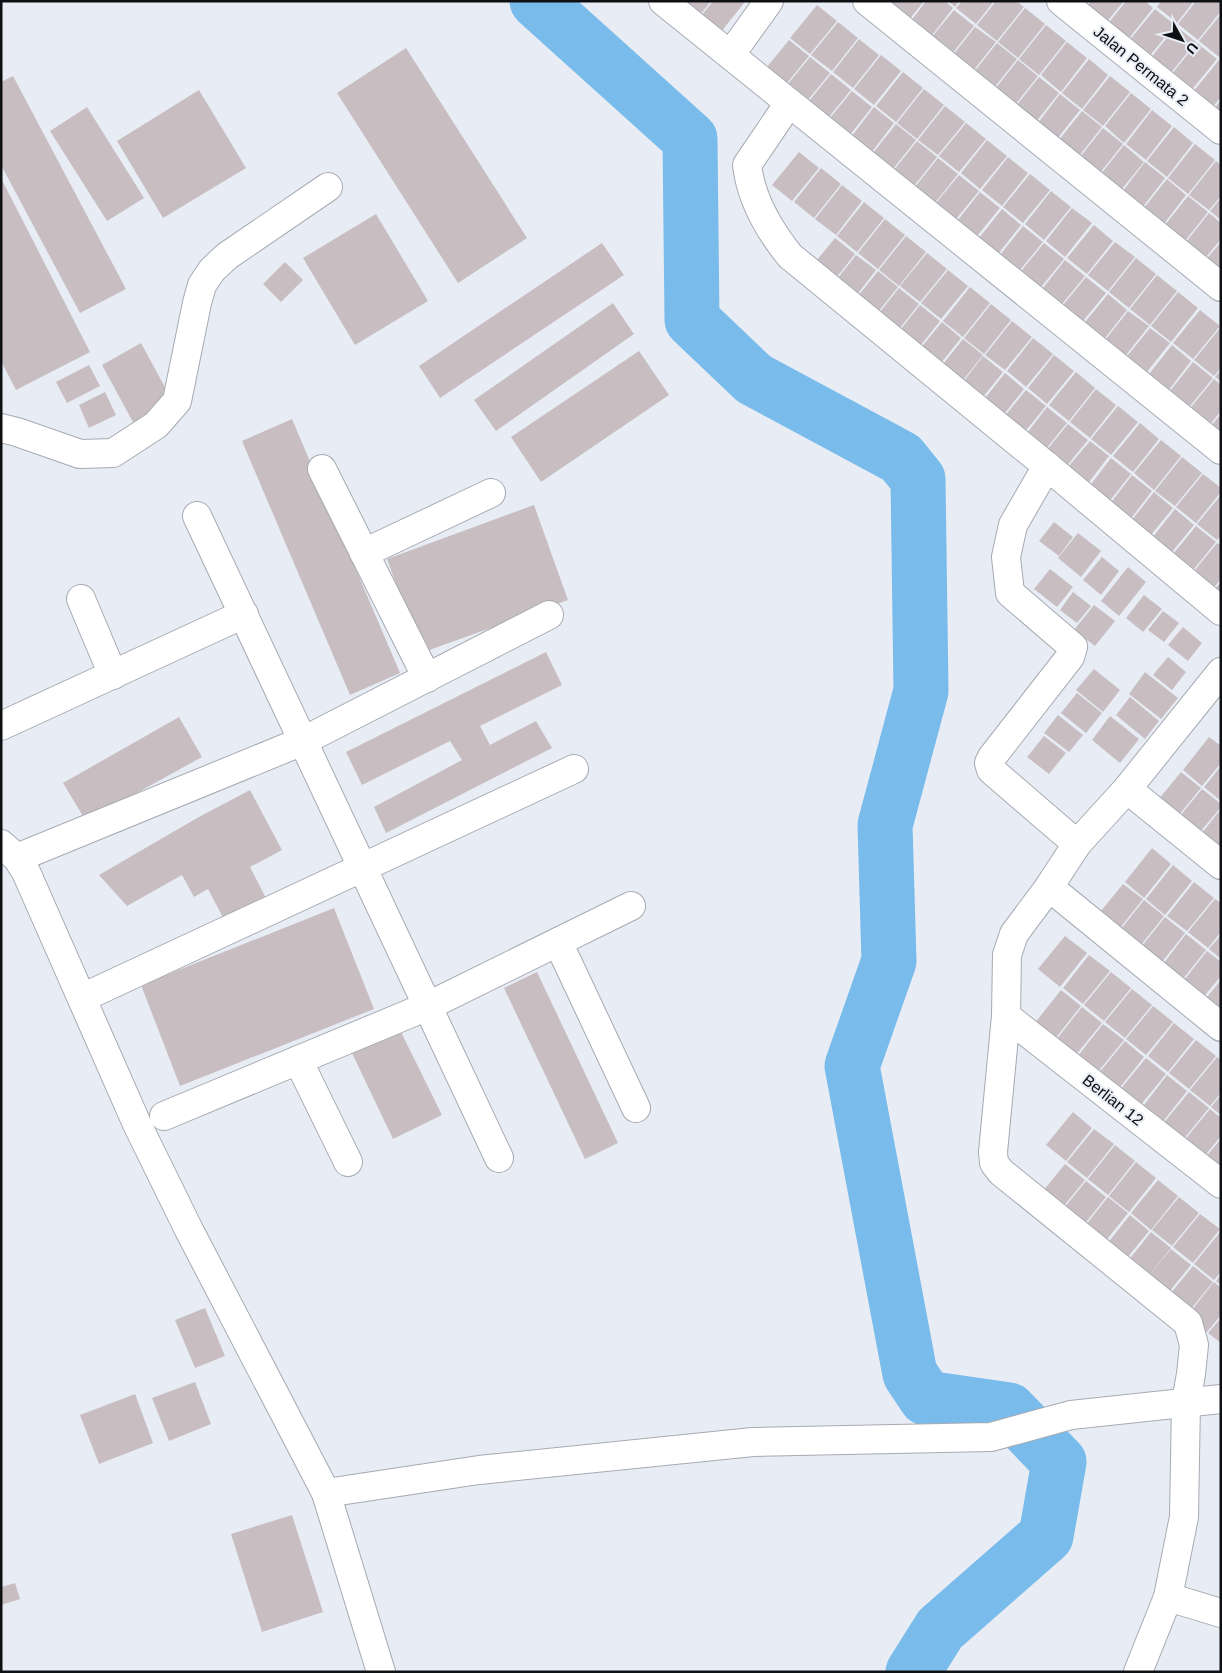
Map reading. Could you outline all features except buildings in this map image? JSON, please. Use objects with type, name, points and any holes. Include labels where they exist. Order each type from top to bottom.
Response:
[{"type":"street","points":[[663,1],[1221,450]]},
{"type":"street","points":[[731,54],[769,1]]},
{"type":"street","points":[[867,1],[1221,287]]},
{"type":"street","name":"Jalan Permata 2","points":[[1061,1],[1221,130]]},
{"type":"street","points":[[789,103],[747,165],[748,179],[768,226],[790,256],[1221,611]]},
{"type":"street","points":[[1,428],[80,454],[113,453],[156,425],[177,400],[197,303],[202,286],[212,270],[227,256],[328,187]]},
{"type":"street","points":[[1047,466],[1013,526],[1006,556],[1010,593],[1074,647],[1070,656],[992,757],[989,764],[991,770],[1077,844]]},
{"type":"street","points":[[322,469],[427,678]]},
{"type":"street","points":[[364,553],[491,493]]},
{"type":"street","points":[[197,516],[499,1158]]},
{"type":"street","points":[[80,598],[113,676]]},
{"type":"street","points":[[1,726],[244,614]]},
{"type":"street","points":[[381,1672],[326,1493],[189,1230],[137,1124],[26,872],[9,851],[304,741],[550,616]]},
{"type":"street","points":[[1138,1672],[1168,1598],[1184,1517],[1186,1402],[1194,1345],[1188,1323],[1000,1172],[994,1163],[993,1152],[1006,1016],[1007,955],[1014,934],[1049,887],[1077,844],[1215,690]]},
{"type":"street","points":[[82,998],[574,769]]},
{"type":"street","points":[[1127,789],[1221,865]]},
{"type":"street","points":[[1049,887],[1221,1027]]},
{"type":"street","points":[[164,1116],[428,1006],[632,906]]},
{"type":"street","points":[[558,942],[636,1108]]},
{"type":"street","name":"Berlian 12","points":[[1006,1016],[1221,1184]]},
{"type":"street","points":[[298,1060],[348,1162]]},
{"type":"street","points":[[326,1493],[479,1470],[753,1442],[991,1437],[1072,1415],[1221,1399]]},
{"type":"street","points":[[1168,1598],[1221,1613]]},
{"type":"waterway","points":[[537,1],[690,139],[692,320],[754,379],[901,458],[918,479],[921,691],[885,825],[889,961],[852,1066],[910,1374],[926,1398],[1009,1410],[1059,1462],[1046,1536],[940,1629],[913,1672]]}]
